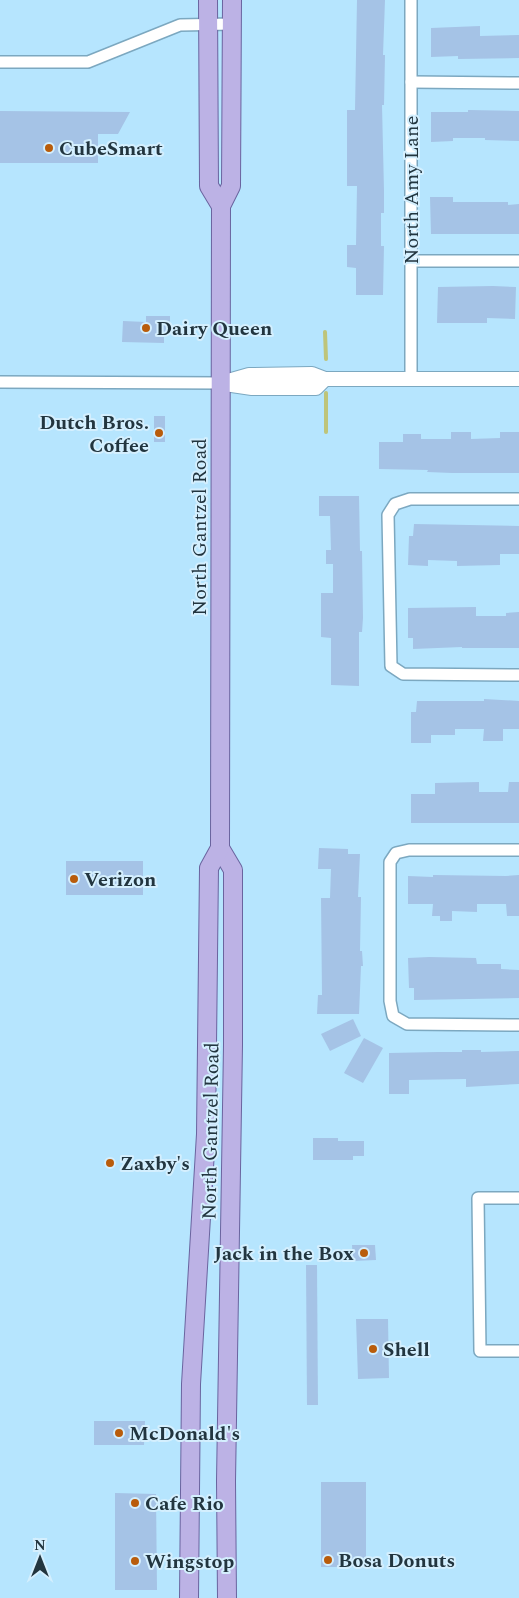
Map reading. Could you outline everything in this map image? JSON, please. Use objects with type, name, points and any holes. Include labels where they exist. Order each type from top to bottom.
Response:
[{"type":"main road","name":"North Gantzel Road","points":[[189,1598],[191,1384],[206,1116],[209,868],[220,848],[220,206],[209,186],[208,0]]},
{"type":"main road","name":"North Gantzel Road","points":[[220,206],[231,186],[232,0]]},
{"type":"main road","name":"North Gantzel Road","points":[[220,848],[233,870],[233,1045],[226,1481],[227,1598]]},
{"type":"street","name":"North Amy Lane","points":[[411,0],[411,380]]},
{"type":"street","points":[[0,62],[88,62],[180,25],[232,24]]},
{"type":"street","points":[[411,82],[519,83]]},
{"type":"street","points":[[411,261],[519,261]]},
{"type":"street","points":[[0,382],[221,383],[249,375],[312,374],[325,379],[519,379]]},
{"type":"street","points":[[519,499],[410,499],[395,504],[388,515],[391,666],[403,674],[519,675]]},
{"type":"street","points":[[519,850],[409,850],[396,854],[390,862],[390,1000],[393,1016],[407,1024],[519,1025]]},
{"type":"street","points":[[519,1198],[478,1198],[480,1351],[519,1351]]},
{"type":"building","points":[[357,0],[385,0],[384,105],[382,105],[384,213],[381,213],[381,246],[384,246],[383,295],[356,295],[356,268],[347,267],[347,245],[356,245],[357,186],[347,186],[347,110],[355,110]]},
{"type":"building","points":[[480,26],[480,36],[519,35],[519,58],[458,59],[458,56],[431,57],[431,28]]},
{"type":"building","points":[[468,110],[519,111],[519,141],[453,138],[453,141],[431,142],[431,112],[468,112]]},
{"type":"building","name":"CubeSmart","points":[[0,111],[130,112],[118,134],[98,134],[98,163],[0,163]]},
{"type":"building","points":[[430,197],[453,197],[453,202],[508,202],[508,205],[519,204],[519,234],[431,234]]},
{"type":"building","points":[[438,287],[516,287],[515,319],[487,318],[487,323],[437,323]]},
{"type":"building","name":"Dairy Queen","points":[[146,316],[170,316],[170,334],[164,334],[164,343],[122,342],[123,321],[146,322]]},
{"type":"building","name":"Dutch Bros. Coffee","points":[[154,416],[165,416],[165,442],[154,442]]},
{"type":"building","points":[[451,432],[471,432],[471,439],[500,438],[500,432],[519,432],[519,473],[452,473],[427,472],[428,470],[379,469],[379,442],[403,442],[403,434],[421,434],[421,439],[451,439]]},
{"type":"building","points":[[319,496],[359,496],[363,618],[362,632],[359,632],[359,686],[331,685],[331,638],[321,637],[321,593],[333,593],[333,564],[326,564],[326,550],[331,550],[330,516],[319,516]]},
{"type":"building","points":[[414,524],[519,526],[519,554],[500,554],[500,565],[457,566],[457,561],[428,560],[428,566],[408,565],[409,536],[413,536]]},
{"type":"building","points":[[476,607],[476,616],[506,616],[506,613],[519,612],[519,648],[462,647],[413,649],[413,638],[408,638],[408,608]]},
{"type":"building","points":[[484,699],[519,701],[519,729],[503,729],[503,741],[483,741],[484,729],[455,729],[455,735],[431,735],[431,743],[411,743],[411,712],[416,712],[417,701],[484,701]]},
{"type":"building","points":[[479,782],[479,792],[508,792],[509,782],[519,782],[519,823],[411,823],[411,794],[435,794],[435,783]]},
{"type":"building","points":[[319,848],[348,849],[348,854],[360,854],[358,897],[361,897],[360,951],[362,951],[363,966],[361,966],[359,1014],[317,1014],[318,995],[322,995],[321,898],[330,898],[331,869],[318,869]]},
{"type":"building","points":[[66,861],[143,861],[143,895],[66,895]]},
{"type":"building","points":[[433,875],[519,875],[519,916],[507,916],[506,904],[477,904],[477,912],[452,911],[452,921],[440,921],[440,916],[432,916],[433,904],[408,904],[408,876],[433,877]]},
{"type":"building","points":[[408,958],[476,958],[477,964],[501,964],[501,969],[519,970],[519,998],[414,1000],[414,988],[409,988]]},
{"type":"building","points":[[353,1019],[361,1036],[330,1051],[321,1034]]},
{"type":"building","points":[[364,1038],[383,1048],[363,1083],[344,1073]]},
{"type":"building","points":[[462,1050],[481,1050],[481,1052],[519,1051],[519,1084],[466,1087],[466,1079],[409,1080],[409,1094],[389,1094],[389,1053],[462,1052]]},
{"type":"building","points":[[313,1138],[338,1138],[338,1141],[364,1141],[364,1156],[353,1156],[353,1160],[313,1160]]},
{"type":"building","name":"Jack in the Box","points":[[352,1245],[375,1245],[376,1260],[353,1261]]},
{"type":"building","points":[[306,1265],[317,1265],[318,1405],[307,1405]]},
{"type":"building","name":"Shell","points":[[356,1319],[388,1319],[389,1378],[358,1379]]},
{"type":"building","name":"McDonald's","points":[[94,1421],[145,1421],[144,1445],[94,1445]]},
{"type":"building","points":[[321,1482],[366,1482],[366,1567],[321,1567]]},
{"type":"building","points":[[115,1493],[156,1494],[157,1590],[115,1590]]},
{"type":"waterway","points":[[325,332],[326,359]]},
{"type":"waterway","points":[[326,393],[326,432]]},
{"type":"place","name":"CubeSmart","points":[[49,148]]},
{"type":"place","name":"Dairy Queen","points":[[146,328]]},
{"type":"place","name":"Dutch Bros. Coffee","points":[[159,433]]},
{"type":"place","name":"Verizon","points":[[74,879]]},
{"type":"place","name":"Zaxby's","points":[[110,1163]]},
{"type":"place","name":"Jack in the Box","points":[[364,1253]]},
{"type":"place","name":"Shell","points":[[373,1349]]},
{"type":"place","name":"McDonald's","points":[[119,1433]]},
{"type":"place","name":"Cafe Rio","points":[[135,1503]]},
{"type":"place","name":"Bosa Donuts","points":[[328,1560]]},
{"type":"place","name":"Wingstop","points":[[135,1561]]}]
